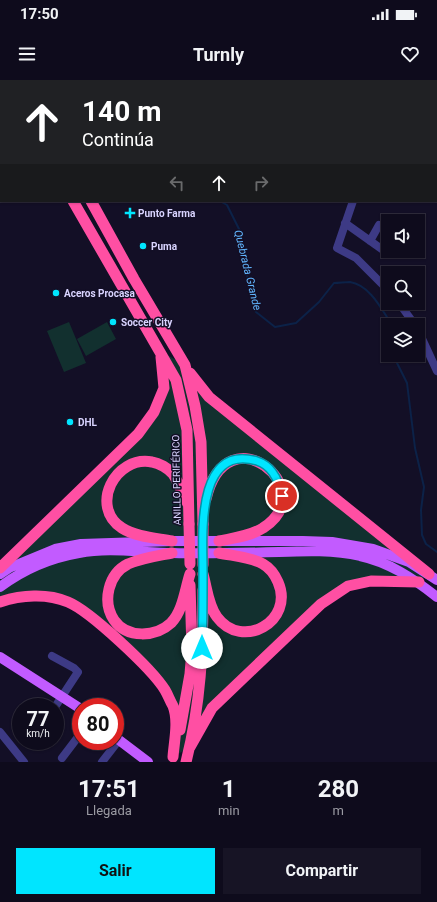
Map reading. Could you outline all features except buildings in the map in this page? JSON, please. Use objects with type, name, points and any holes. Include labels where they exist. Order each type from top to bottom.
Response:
[{"type":"highway","name":"ANILLO PERIFÉRICO","points":[[74,202],[176,380],[184,410],[189,448],[192,650],[190,674],[173,760]]},
{"type":"highway","points":[[91,202],[185,365],[209,397],[433,577]]},
{"type":"highway","points":[[0,568],[138,434],[154,412],[164,388],[160,351]]},
{"type":"highway","points":[[185,365],[195,406],[201,442],[203,519],[202,663],[199,703],[186,762]]},
{"type":"highway","points":[[203,519],[209,485],[215,474],[224,464],[237,459],[258,461],[268,467],[276,475],[280,484],[282,496],[281,505],[270,524],[254,533],[219,541]]},
{"type":"highway","points":[[172,541],[134,534],[122,528],[113,520],[108,509],[109,488],[122,468],[133,462],[143,460],[156,462],[172,473],[189,507]]},
{"type":"highway","points":[[203,569],[211,606],[217,617],[225,625],[245,632],[255,631],[264,627],[272,620],[279,611],[282,599],[281,588],[270,569],[253,560],[219,553]]},
{"type":"highway","points":[[172,554],[145,558],[126,565],[116,574],[108,587],[108,607],[114,621],[128,631],[142,634],[155,633],[164,628],[172,622],[179,612],[190,569]]},
{"type":"highway","points":[[190,747],[212,708],[321,604],[348,586],[370,581],[419,582]]},
{"type":"highway","points":[[0,602],[11,598],[30,596],[50,597],[68,602],[95,620],[154,676],[165,689],[173,708],[175,719],[173,760]]},
{"type":"main road","points":[[0,574],[9,568],[56,549],[81,544],[219,541],[332,542],[373,549],[393,555],[433,577]]},
{"type":"main road","points":[[0,587],[14,576],[38,564],[81,552],[103,551],[172,554],[327,551],[354,555],[385,564],[419,582],[437,597]]},
{"type":"main road","points":[[0,657],[36,679],[62,698]]},
{"type":"main road","points":[[124,744],[148,762]]},
{"type":"street","points":[[353,202],[337,248],[356,258],[381,283]]},
{"type":"street","points":[[345,223],[381,249]]},
{"type":"street","points":[[370,241],[379,225]]},
{"type":"street","points":[[425,345],[437,371]]},
{"type":"street","points":[[52,656],[74,668],[78,672],[62,698]]},
{"type":"street","points":[[0,732],[24,762]]},
{"type":"street","points":[[62,758],[72,745]]},
{"type":"street","points":[[102,762],[110,750]]},
{"type":"green space","points":[[69,322],[86,363],[64,372],[47,331]]},
{"type":"green space","points":[[107,322],[116,339],[86,356],[77,339]]},
{"type":"green space","points":[[160,351],[185,365],[197,383],[429,574],[419,582],[348,586],[212,708],[190,747],[173,757],[175,719],[165,689],[95,620],[50,597],[0,602],[0,568],[138,434],[164,388]]},
{"type":"waterway","name":"Quebrada Grande","points":[[222,202],[227,205],[240,231],[249,287],[256,312],[275,327],[296,323],[319,302],[334,283],[350,282],[364,288],[375,299],[388,318]]},
{"type":"waterway","name":"Quebrada Grande","points":[[396,362],[407,383],[415,448],[424,487],[421,510],[422,535],[426,544],[437,552]]},
{"type":"place","name":"Punto Farma","points":[[130,213]]},
{"type":"place","name":"Puma","points":[[143,246]]},
{"type":"place","name":"Aceros Procasa","points":[[56,293]]},
{"type":"place","name":"Soccer City","points":[[113,322]]},
{"type":"place","name":"DHL","points":[[70,422]]},
{"type":"route","points":[[202,648],[203,514],[209,485],[215,474],[224,464],[237,459],[248,459],[258,461],[268,467],[276,475],[280,484],[282,496]]}]
